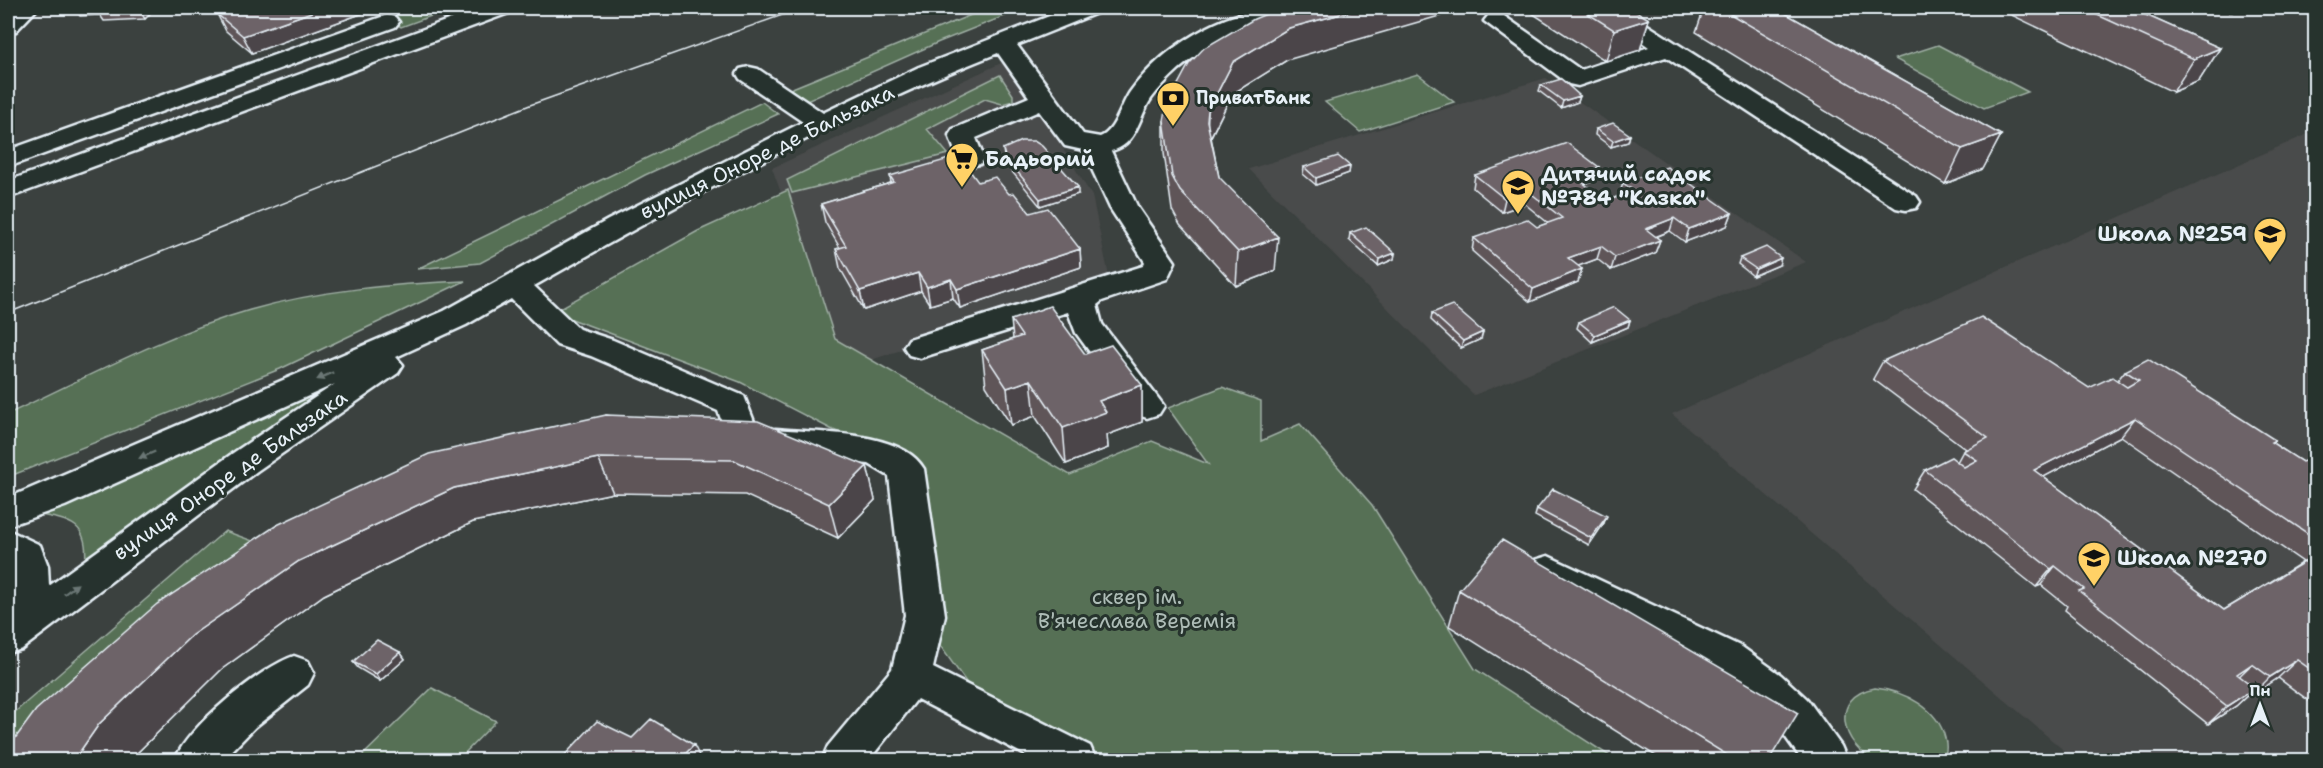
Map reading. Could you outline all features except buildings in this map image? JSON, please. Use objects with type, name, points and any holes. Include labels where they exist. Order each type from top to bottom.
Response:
[{"type":"street","points":[[8,26],[26,8]]},
{"type":"street","points":[[8,190],[501,8]]},
{"type":"street","name":"вулиця Оноре де Бальзака","points":[[8,512],[52,496],[455,318],[618,226],[821,123],[928,72],[1089,8]]},
{"type":"street","points":[[1002,42],[1074,140],[1105,145],[1115,141],[1123,131],[1133,105],[1147,87],[1188,51],[1231,27],[1286,8]]},
{"type":"street","points":[[1608,8],[1906,202]]},
{"type":"street","points":[[1496,21],[1578,79],[1669,48]]},
{"type":"street","points":[[8,159],[387,22]]},
{"type":"street","points":[[328,44],[353,62]]},
{"type":"street","points":[[749,74],[821,123]]},
{"type":"street","points":[[970,158],[962,135],[1045,99]]},
{"type":"street","points":[[920,347],[1156,272],[1170,259],[1124,208],[1102,158],[1092,144]]},
{"type":"street","points":[[515,286],[568,337],[603,348],[732,404],[744,440]]},
{"type":"street","points":[[1091,294],[1081,303],[1087,326],[1147,406]]},
{"type":"street","name":"вулиця Оноре де Бальзака","points":[[8,634],[245,462],[455,318]]},
{"type":"street","points":[[706,432],[744,440],[876,452],[906,469],[925,615],[911,676],[843,760]]},
{"type":"street","points":[[8,544],[27,555],[32,585],[26,603],[8,634]]},
{"type":"street","points":[[1548,571],[1728,658],[1767,687],[1792,712],[1826,760]]},
{"type":"street","points":[[196,760],[240,714],[294,673]]},
{"type":"street","points":[[911,676],[1075,760]]},
{"type":"shaded area","points":[[1008,60],[1092,196],[1110,281],[871,360],[835,339],[772,168]]},
{"type":"shaded area","name":"Дитячий садок №784 \"Казка\"","points":[[1546,78],[1806,262],[1474,395],[1249,169]]},
{"type":"shaded area","name":"Школа №270","points":[[2315,131],[2315,760],[2075,760],[1672,414]]},
{"type":"green space","points":[[372,8],[453,8],[401,27]]},
{"type":"green space","points":[[988,8],[1025,8],[939,42],[807,101],[790,89]]},
{"type":"green space","points":[[1938,45],[2028,92],[1984,108],[1895,59]]},
{"type":"green space","points":[[1418,74],[1454,102],[1360,132],[1325,102]]},
{"type":"green space","points":[[1000,75],[1013,95],[1013,101],[1002,104],[985,99],[927,129],[948,154],[792,193],[787,180]]},
{"type":"green space","points":[[762,102],[778,114],[645,175],[480,263],[417,269]]},
{"type":"green space","name":"сквер ім. В'ячеслава Веремія","points":[[788,190],[835,339],[1070,475],[1152,441],[1208,464],[1168,408],[1222,387],[1261,401],[1261,441],[1300,424],[1372,505],[1475,669],[1616,760],[1107,760],[971,689],[936,640],[913,465],[831,429],[740,382],[553,312],[698,231]]},
{"type":"green space","points":[[465,281],[280,369],[8,477],[8,414],[157,344],[250,310],[303,297],[384,286]]},
{"type":"green space","points":[[326,389],[85,565],[84,540],[81,532],[75,526],[58,518],[34,514]]},
{"type":"green space","points":[[225,531],[302,559],[8,760],[8,718]]},
{"type":"green space","points":[[432,688],[496,721],[458,760],[358,760]]},
{"type":"green space","points":[[1875,688],[1908,697],[1935,718],[1946,741],[1945,753],[1941,760],[1882,761],[1864,754],[1848,734],[1845,722],[1846,711],[1851,701],[1860,693]]},
{"type":"tram line","points":[[8,313],[530,105],[802,8]]},
{"type":"place","name":"ПриватБанк","points":[[1173,127]]},
{"type":"place","name":"Бадьорий","points":[[962,188]]},
{"type":"place","name":"Дитячий садок №784 \"Казка\"","points":[[1518,215]]},
{"type":"place","name":"Школа №259","points":[[2270,263]]},
{"type":"place","name":"Школа №270","points":[[2094,587]]}]
